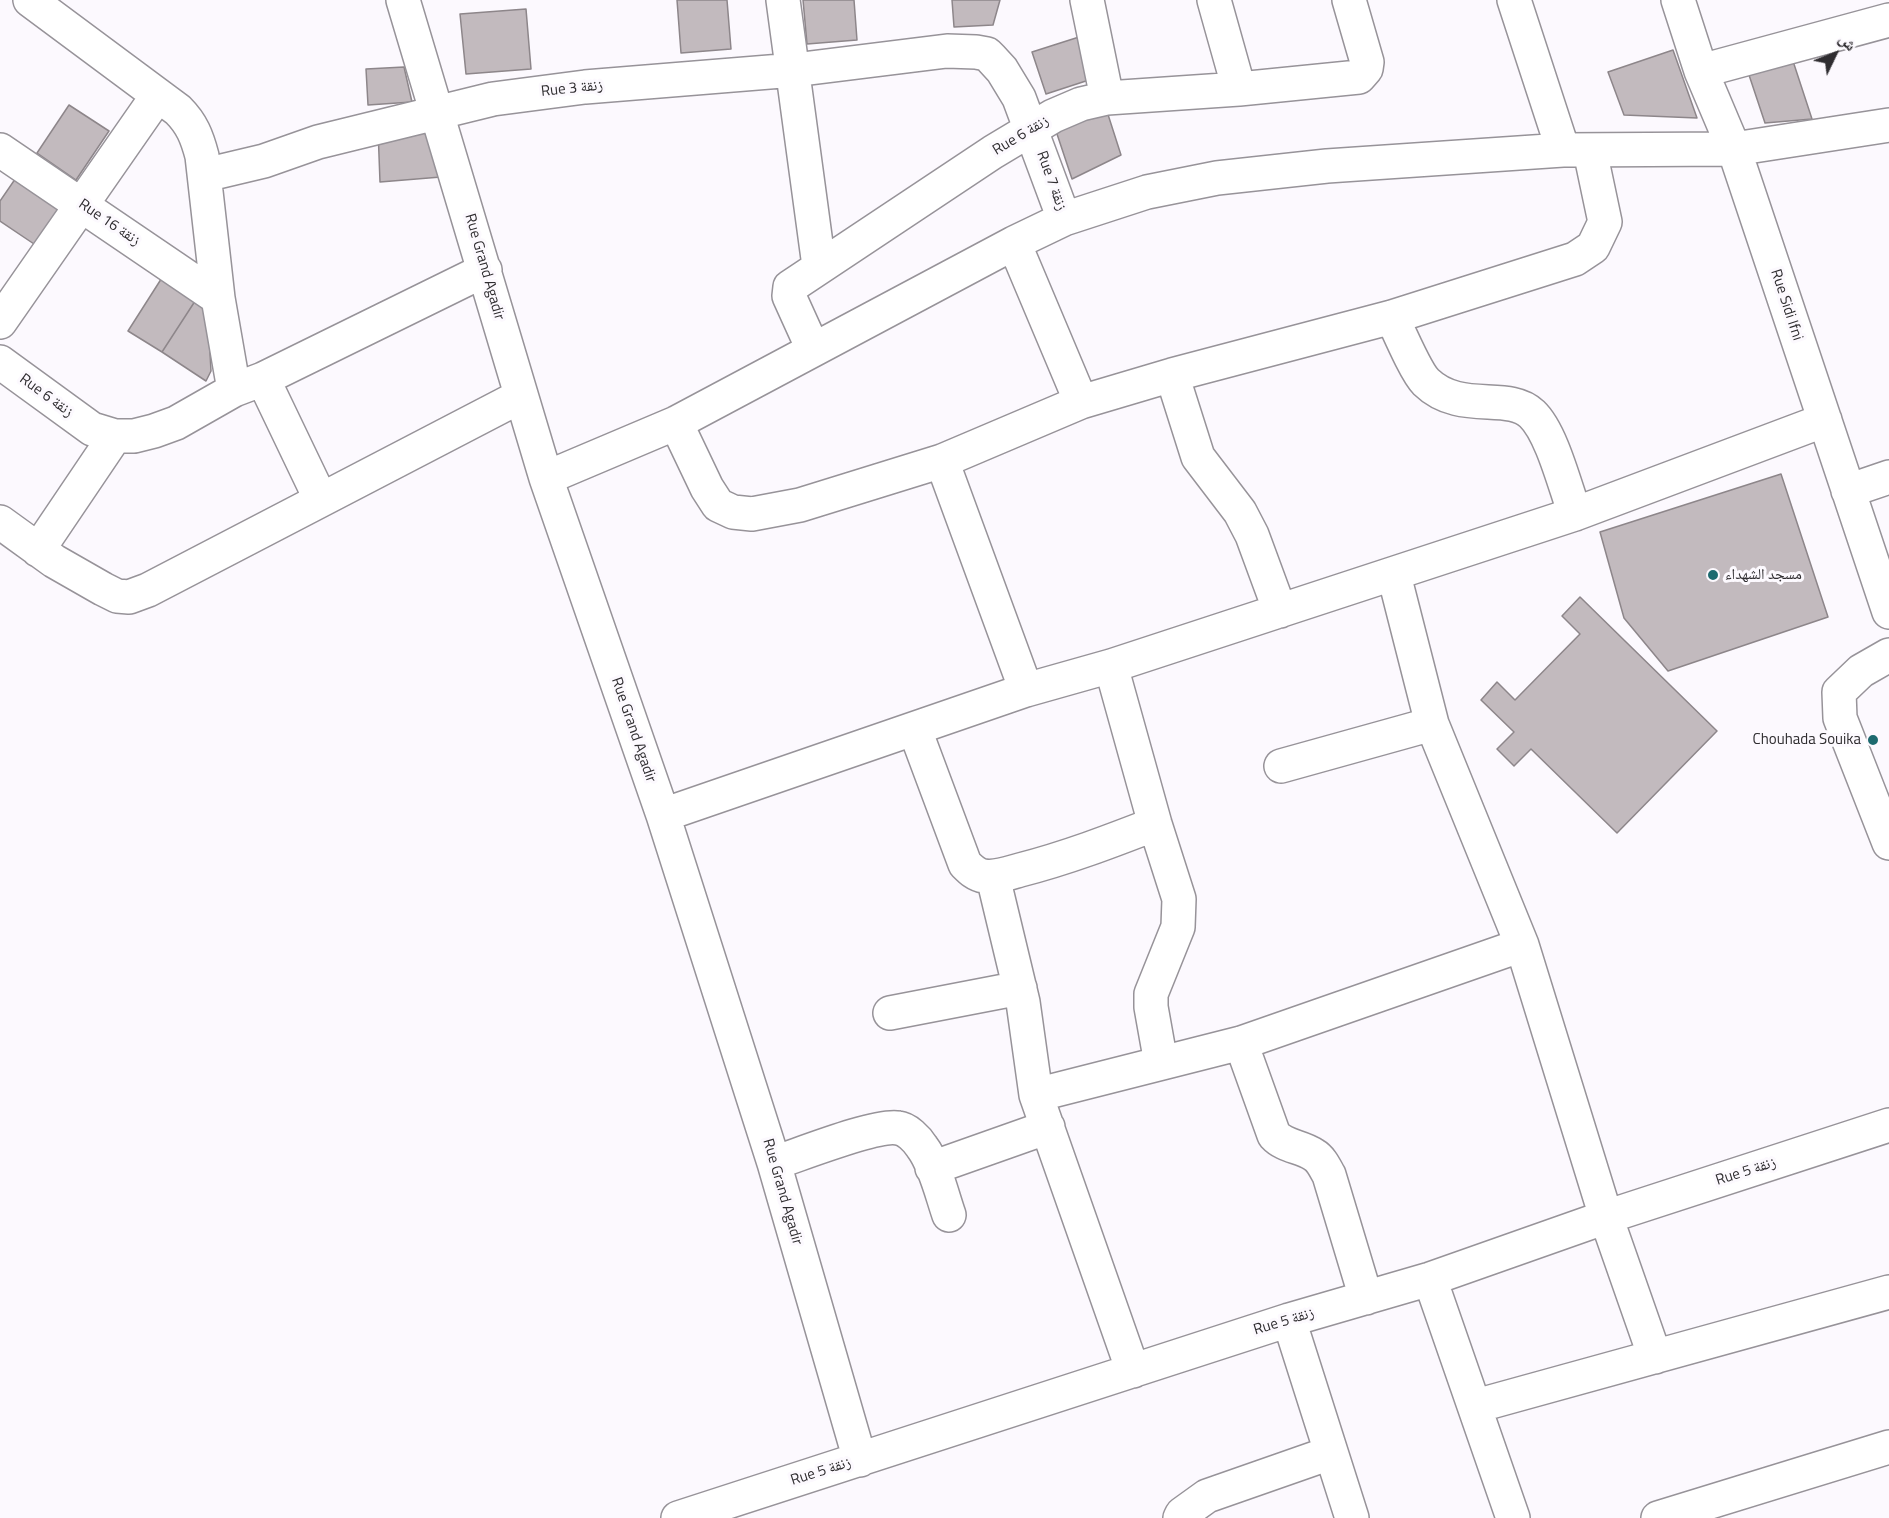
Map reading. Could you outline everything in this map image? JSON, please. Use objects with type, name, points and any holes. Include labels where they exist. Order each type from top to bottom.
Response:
[{"type":"street","name":"Rue Grand Agadir","points":[[403,0],[546,478],[663,815],[774,1162],[860,1460]]},
{"type":"street","points":[[783,0],[819,266]]},
{"type":"street","points":[[1087,0],[1107,98]]},
{"type":"street","points":[[1214,0],[1239,89]]},
{"type":"street","name":"Rue 6 زنقة","points":[[813,349],[788,292],[796,281],[993,152],[1081,104],[1107,98],[1355,79],[1364,73],[1367,62],[1350,0]]},
{"type":"street","points":[[676,423],[718,505],[733,512],[752,514],[800,505],[942,461],[1081,402],[1172,375],[1392,317],[1585,254],[1593,247],[1605,222],[1514,0]]},
{"type":"street","name":"Rue Sidi Ifni","points":[[1678,0],[1701,71],[1734,149],[1889,612]]},
{"type":"street","points":[[42,1],[178,110],[191,123],[198,139],[205,176],[218,298],[248,384],[321,500]]},
{"type":"street","points":[[1701,71],[1889,20]]},
{"type":"street","name":"Rue 3 زنقة","points":[[205,176],[264,161],[318,142],[493,99],[529,93],[794,70],[947,51]]},
{"type":"street","name":"Rue 7 زنقة","points":[[947,51],[982,52],[1002,70],[1019,98],[1065,219]]},
{"type":"street","points":[[0,322],[158,94]]},
{"type":"street","points":[[546,478],[676,423],[1014,243],[1065,219],[1148,192],[1216,178],[1327,166],[1576,150],[1734,149],[1889,125]]},
{"type":"street","name":"Rue 16 زنقة","points":[[0,150],[218,298]]},
{"type":"street","points":[[1014,243],[1081,402]]},
{"type":"street","points":[[38,550],[104,433],[144,434],[176,423],[248,384],[485,270]]},
{"type":"street","points":[[1392,317],[1424,380],[1442,395],[1461,400],[1522,407],[1532,413],[1544,428],[1575,514]]},
{"type":"street","name":"Rue 6 زنقة","points":[[0,362],[104,433]]},
{"type":"street","points":[[1172,375],[1198,457],[1240,512],[1252,535],[1280,611]]},
{"type":"street","points":[[0,522],[54,561],[117,596],[129,597],[148,590],[521,396]]},
{"type":"street","points":[[663,815],[1026,690],[1111,666],[1575,514],[1825,420]]},
{"type":"street","points":[[942,461],[1026,690]]},
{"type":"street","points":[[1848,491],[1889,477]]},
{"type":"street","points":[[1394,574],[1432,724],[1522,945],[1606,1217],[1655,1357]]},
{"type":"street","points":[[1889,655],[1861,671],[1839,692],[1840,718],[1889,843]]},
{"type":"street","points":[[1111,666],[1155,824],[1179,899],[1178,927],[1151,994],[1150,1007],[1161,1063]]},
{"type":"street","points":[[1281,766],[1432,724]]},
{"type":"street","points":[[915,730],[965,864],[983,876],[993,877],[1097,847],[1155,824]]},
{"type":"street","points":[[993,877],[1020,988],[1036,1095],[1132,1371]]},
{"type":"street","points":[[1036,1095],[1241,1043],[1522,945]]},
{"type":"street","points":[[890,1012],[1020,988]]},
{"type":"street","points":[[1241,1043],[1274,1135],[1280,1142],[1315,1155],[1329,1175],[1366,1298]]},
{"type":"street","name":"Rue 5 زنقة","points":[[678,1518],[1289,1320],[1430,1279],[1606,1217],[1889,1125]]},
{"type":"street","points":[[774,1162],[866,1133],[890,1127],[900,1128],[911,1134],[923,1148],[949,1215]]},
{"type":"street","points":[[932,1168],[1048,1127]]},
{"type":"street","points":[[1430,1279],[1513,1518]]},
{"type":"street","points":[[1476,1406],[1889,1292]]},
{"type":"street","points":[[1289,1320],[1352,1518]]},
{"type":"street","points":[[1658,1518],[1889,1447]]},
{"type":"street","points":[[1180,1518],[1182,1514],[1208,1496],[1330,1453]]},
{"type":"building","points":[[677,0],[727,0],[731,49],[681,53]]},
{"type":"building","points":[[803,0],[854,0],[857,40],[807,44]]},
{"type":"building","points":[[952,0],[1000,0],[993,25],[954,27]]},
{"type":"building","points":[[526,9],[531,69],[466,74],[460,14]]},
{"type":"building","points":[[1079,37],[1092,79],[1046,94],[1032,52]]},
{"type":"building","points":[[1673,50],[1697,118],[1624,115],[1608,72]]},
{"type":"building","points":[[1791,55],[1812,119],[1765,123],[1747,69]]},
{"type":"building","points":[[404,67],[412,102],[368,105],[366,69]]},
{"type":"building","points":[[1104,102],[1121,155],[1072,179],[1052,119]]},
{"type":"building","points":[[69,105],[109,131],[76,180],[37,153]]},
{"type":"building","points":[[426,127],[441,177],[380,182],[378,129]]},
{"type":"building","points":[[20,172],[66,203],[37,246],[0,221],[0,201]]},
{"type":"building","points":[[165,273],[199,295],[162,352],[128,331]]},
{"type":"building","points":[[199,295],[207,300],[211,371],[206,381],[162,352]]},
{"type":"building","name":"مسجد الشهداء","points":[[1781,474],[1828,617],[1668,671],[1624,618],[1600,532]]},
{"type":"building","points":[[1580,597],[1717,731],[1617,833],[1531,749],[1514,766],[1497,749],[1514,732],[1481,700],[1497,682],[1515,700],[1580,634],[1562,616]]},
{"type":"place","name":"مسجد الشهداء","points":[[1713,575]]},
{"type":"place","name":"Chouhada Souika","points":[[1873,740]]}]
